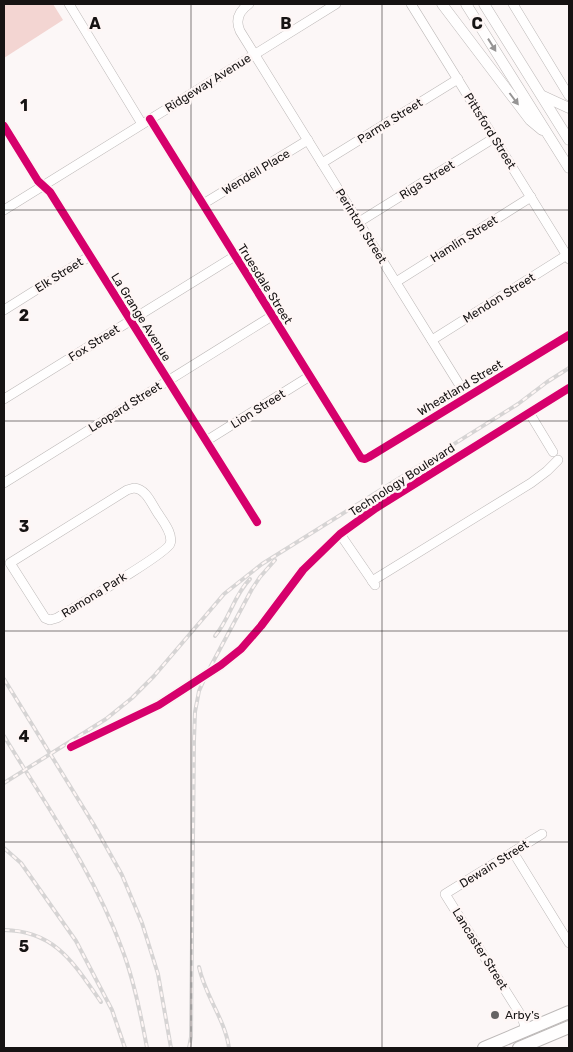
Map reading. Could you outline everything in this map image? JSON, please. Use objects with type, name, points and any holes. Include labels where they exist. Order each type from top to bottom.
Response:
[{"type":"highway","points":[[484,1048],[569,1012]]},
{"type":"highway","points":[[518,1048],[569,1026]]},
{"type":"main road","points":[[442,4],[530,120],[550,136]]},
{"type":"main road","points":[[466,4],[569,168]]},
{"type":"main road","points":[[484,4],[569,140]]},
{"type":"main road","points":[[542,96],[556,104],[569,108]]},
{"type":"street","points":[[69,4],[142,124]]},
{"type":"street","name":"Perinton Street","points":[[249,4],[242,10],[238,22],[240,31],[467,397]]},
{"type":"street","name":"Ridgeway Avenue","points":[[4,210],[336,4]]},
{"type":"street","name":"Pittsford Street","points":[[411,4],[568,257]]},
{"type":"street","points":[[513,4],[569,96]]},
{"type":"street","name":"Parma Street","points":[[322,163],[458,79]]},
{"type":"street","name":"Truesdale Street","points":[[150,119],[359,456],[363,459]]},
{"type":"street","name":"La Grange Avenue","points":[[4,126],[38,181],[50,192],[257,522]]},
{"type":"street","name":"Riga Street","points":[[359,222],[494,138]]},
{"type":"street","name":"Wendell Place","points":[[203,204],[308,140]]},
{"type":"street","name":"Hamlin Street","points":[[396,282],[531,197]]},
{"type":"street","name":"Elk Street","points":[[4,310],[90,256]]},
{"type":"street","name":"Fox Street","points":[[4,399],[235,256]]},
{"type":"street","name":"Mendon Street","points":[[432,340],[568,257]]},
{"type":"street","name":"Leopard Street","points":[[4,482],[272,316]]},
{"type":"street","name":"Wheatland Street","points":[[363,459],[569,335]]},
{"type":"street","name":"Lion Street","points":[[206,441],[310,376]]},
{"type":"street","name":"Technology Boulevard","points":[[71,747],[159,705],[206,675],[242,649],[303,570],[340,534],[376,508],[569,388]]},
{"type":"street","points":[[530,414],[553,452]]},
{"type":"street","points":[[340,534],[374,583],[531,483],[558,460]]},
{"type":"street","name":"Ramona Park","points":[[134,488],[141,490],[146,495],[168,529],[171,540],[169,546],[162,552],[54,619],[47,619],[43,616],[10,563],[127,490],[134,488]]},
{"type":"street","points":[[4,555],[10,563]]},
{"type":"street","name":"Dewain Street","points":[[445,894],[542,834]]},
{"type":"street","points":[[513,852],[569,943]]},
{"type":"street","name":"Lancaster Street","points":[[445,894],[522,1016],[526,1030]]},
{"type":"shaded area","points":[[4,4],[53,4],[63,20],[4,58]]},
{"type":"railway","points":[[4,783],[106,719],[132,698],[154,676],[224,594],[262,564],[518,404],[569,368]]},
{"type":"railway","points":[[189,1048],[191,1037],[195,712],[199,691],[206,675],[252,589],[275,560]]},
{"type":"railway","points":[[215,636],[225,622],[240,592],[250,579]]},
{"type":"railway","points":[[4,679],[94,825],[122,875],[142,923],[158,974],[171,1048]]},
{"type":"railway","points":[[4,736],[68,840],[98,893],[111,921],[130,973],[140,1010],[147,1048]]},
{"type":"railway","points":[[4,848],[21,863],[76,941],[112,1010],[125,1048]]},
{"type":"railway","points":[[4,930],[37,936],[50,943],[72,963],[101,1002]]},
{"type":"railway","points":[[199,967],[227,1037],[229,1048]]},
{"type":"cycle path","points":[[150,119],[361,458],[369,457],[569,335]]},
{"type":"cycle path","points":[[4,126],[38,181],[50,192],[257,522]]},
{"type":"cycle path","points":[[71,747],[159,705],[221,665],[241,649],[261,626],[303,570],[340,534],[376,508],[569,388]]},
{"type":"place","name":"Arby's","points":[[495,1015]]}]
